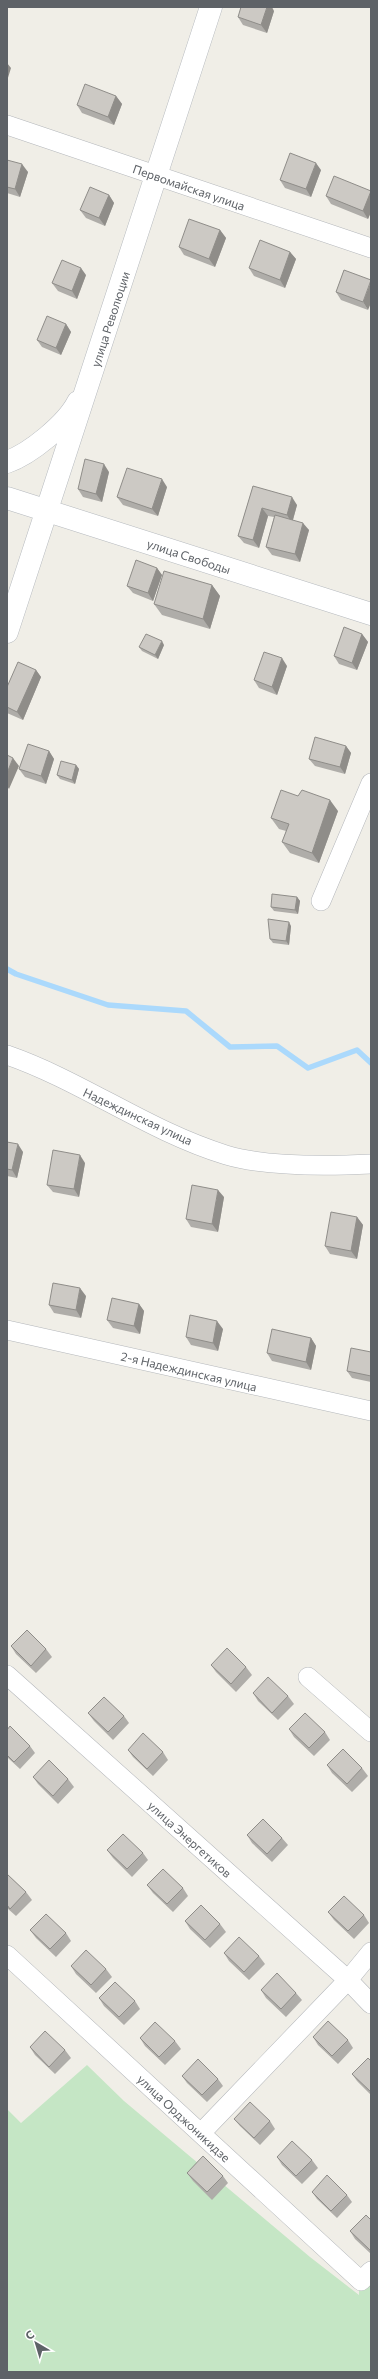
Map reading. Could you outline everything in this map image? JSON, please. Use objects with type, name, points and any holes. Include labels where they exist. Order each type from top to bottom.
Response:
[{"type":"main road","name":"улица Революции","points":[[7,632],[211,7]]},
{"type":"main road","points":[[7,462],[48,437],[75,408],[93,370]]},
{"type":"main road","name":"улица Свободы","points":[[7,498],[371,614]]},
{"type":"street","name":"Первомайская улица","points":[[7,125],[371,248]]},
{"type":"street","points":[[321,901],[371,783]]},
{"type":"street","name":"Надеждинская улица","points":[[7,1055],[173,1135],[227,1155],[272,1162],[345,1165],[371,1164]]},
{"type":"street","name":"2-я Надеждинская улица","points":[[7,1330],[371,1411]]},
{"type":"street","name":"улица Энергетиков","points":[[7,1675],[348,1980],[371,2004]]},
{"type":"street","points":[[308,1677],[371,1732]]},
{"type":"street","points":[[201,2133],[348,1980],[371,1952]]},
{"type":"street","name":"улица Орджоникидзе","points":[[7,1955],[201,2133],[366,2276]]},
{"type":"green space","points":[[87,2065],[124,2101],[310,2257],[359,2295],[359,2275],[371,2264],[371,2372],[7,2372],[7,2109],[21,2123]]},
{"type":"building","points":[[241,7],[267,7],[261,25],[238,17]]},
{"type":"building","points":[[85,84],[116,96],[108,117],[77,105]]},
{"type":"building","points":[[290,153],[316,163],[306,189],[280,180]]},
{"type":"building","points":[[7,160],[22,164],[15,189],[7,187]]},
{"type":"building","points":[[334,176],[371,191],[363,211],[326,196]]},
{"type":"building","points":[[90,187],[109,195],[99,218],[80,210]]},
{"type":"building","points":[[189,219],[220,230],[209,259],[179,247]]},
{"type":"building","points":[[260,240],[290,252],[280,280],[249,268]]},
{"type":"building","points":[[62,260],[81,268],[72,291],[52,283]]},
{"type":"building","points":[[344,270],[371,280],[363,302],[336,292]]},
{"type":"building","points":[[47,316],[66,324],[56,348],[37,340]]},
{"type":"building","points":[[85,459],[104,464],[96,494],[78,489]]},
{"type":"building","points":[[127,468],[162,479],[152,509],[117,497]]},
{"type":"building","points":[[253,486],[292,497],[287,515],[262,508],[253,540],[238,536]]},
{"type":"building","points":[[275,515],[303,523],[295,554],[266,547]]},
{"type":"building","points":[[136,560],[157,568],[148,593],[127,586]]},
{"type":"building","points":[[164,571],[212,585],[203,619],[154,604]]},
{"type":"building","points":[[344,627],[362,634],[352,663],[334,656]]},
{"type":"building","points":[[146,634],[162,641],[155,655],[139,647]]},
{"type":"building","points":[[264,652],[282,658],[272,687],[254,680]]},
{"type":"building","points":[[18,662],[36,670],[17,712],[7,707],[7,687]]},
{"type":"building","points":[[315,737],[346,746],[340,767],[309,759]]},
{"type":"building","points":[[28,744],[49,751],[41,776],[19,769]]},
{"type":"building","points":[[7,755],[13,758],[7,773]]},
{"type":"building","points":[[61,761],[76,765],[72,780],[57,775]]},
{"type":"building","points":[[281,790],[298,796],[302,790],[330,800],[312,853],[282,842],[289,824],[271,818]]},
{"type":"building","points":[[272,894],[297,897],[295,910],[271,907]]},
{"type":"building","points":[[268,919],[289,922],[286,941],[270,939]]},
{"type":"building","points":[[7,1142],[18,1144],[12,1170],[7,1169]]},
{"type":"building","points":[[53,1150],[80,1155],[74,1189],[47,1185]]},
{"type":"building","points":[[192,1185],[218,1190],[212,1224],[186,1219]]},
{"type":"building","points":[[331,1212],[357,1217],[351,1251],[325,1246]]},
{"type":"building","points":[[53,1283],[80,1288],[76,1310],[49,1305]]},
{"type":"building","points":[[112,1298],[139,1304],[134,1326],[107,1320]]},
{"type":"building","points":[[190,1315],[217,1321],[213,1343],[186,1337]]},
{"type":"building","points":[[272,1329],[311,1338],[306,1362],[267,1353]]},
{"type":"building","points":[[351,1348],[371,1352],[371,1376],[347,1371]]},
{"type":"building","points":[[27,1630],[46,1649],[31,1666],[11,1646]]},
{"type":"building","points":[[227,1648],[246,1667],[231,1684],[211,1665]]},
{"type":"building","points":[[268,1677],[288,1696],[272,1713],[253,1693]]},
{"type":"building","points":[[104,1697],[124,1716],[108,1732],[88,1713]]},
{"type":"building","points":[[305,1713],[325,1732],[309,1748],[289,1729]]},
{"type":"building","points":[[10,1726],[30,1746],[14,1762],[7,1755],[7,1730]]},
{"type":"building","points":[[143,1733],[163,1752],[147,1769],[128,1750]]},
{"type":"building","points":[[343,1749],[362,1768],[347,1784],[327,1765]]},
{"type":"building","points":[[49,1760],[68,1779],[53,1796],[33,1777]]},
{"type":"building","points":[[263,1819],[282,1838],[267,1854],[247,1835]]},
{"type":"building","points":[[123,1834],[143,1853],[127,1869],[107,1850]]},
{"type":"building","points":[[163,1869],[183,1888],[167,1904],[147,1885]]},
{"type":"building","points":[[7,1874],[26,1892],[10,1909],[7,1905]]},
{"type":"building","points":[[344,1896],[364,1915],[348,1931],[328,1912]]},
{"type":"building","points":[[201,1905],[220,1924],[205,1940],[185,1921]]},
{"type":"building","points":[[46,1914],[66,1933],[50,1949],[30,1930]]},
{"type":"building","points":[[239,1937],[259,1956],[244,1972],[224,1953]]},
{"type":"building","points":[[86,1950],[106,1969],[91,1985],[71,1966]]},
{"type":"building","points":[[277,1973],[296,1993],[281,2009],[261,1990]]},
{"type":"building","points":[[115,1982],[135,2001],[119,2017],[99,1998]]},
{"type":"building","points":[[328,2021],[348,2040],[332,2056],[313,2037]]},
{"type":"building","points":[[155,2022],[175,2041],[159,2057],[140,2038]]},
{"type":"building","points":[[45,2031],[65,2050],[49,2067],[30,2047]]},
{"type":"building","points":[[368,2058],[371,2061],[371,2092],[352,2074]]},
{"type":"building","points":[[198,2059],[218,2079],[202,2095],[182,2076]]},
{"type":"building","points":[[250,2102],[270,2121],[254,2138],[234,2119]]},
{"type":"building","points":[[292,2141],[312,2160],[296,2176],[277,2157]]},
{"type":"building","points":[[203,2156],[223,2176],[207,2192],[187,2173]]},
{"type":"building","points":[[327,2175],[347,2195],[331,2211],[312,2192]]},
{"type":"building","points":[[366,2215],[371,2220],[370,2250],[350,2231]]},
{"type":"waterway","points":[[7,969],[16,974],[108,1005],[186,1011],[230,1047],[277,1046],[308,1068],[357,1050],[371,1063]]}]
